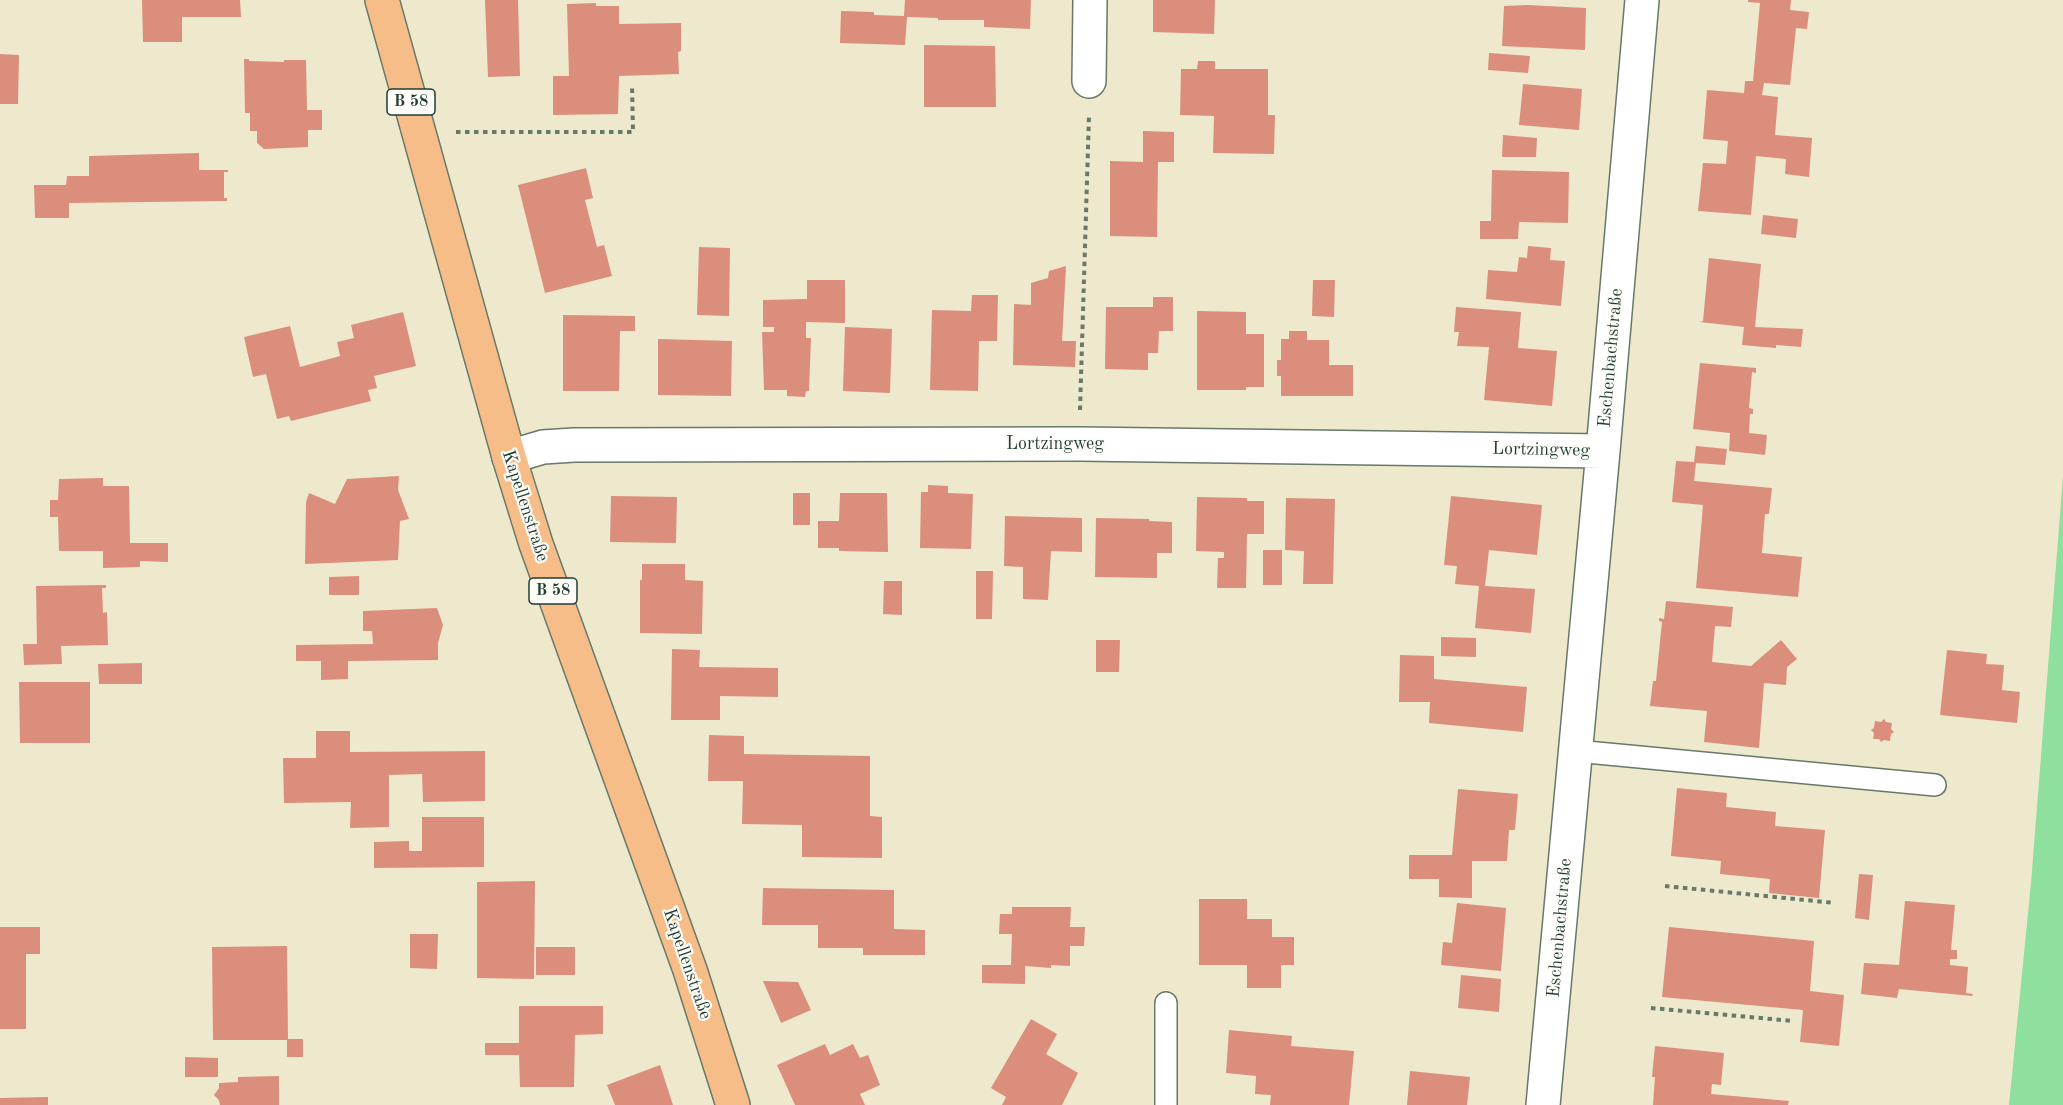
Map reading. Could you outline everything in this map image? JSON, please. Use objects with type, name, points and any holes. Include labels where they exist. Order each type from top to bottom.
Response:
[{"type":"main road","name":"Kapellenstraße","points":[[382,0],[509,457],[536,544],[690,970],[733,1105]]},
{"type":"street","points":[[1089,81],[1090,0]]},
{"type":"street","name":"Eschenbachstraße","points":[[1543,1105],[1642,0]]},
{"type":"street","name":"Lortzingweg","points":[[509,457],[543,447],[574,445],[1079,444],[1603,451]]},
{"type":"lane","points":[[1576,751],[1935,785]]},
{"type":"lane","points":[[1166,1003],[1166,1105]]},
{"type":"path","points":[[1079,444],[1089,81]]},
{"type":"path","points":[[419,132],[633,132],[632,84]]},
{"type":"path","points":[[1665,886],[1835,903]]},
{"type":"path","points":[[1651,1008],[1793,1021]]},
{"type":"green space","points":[[2063,476],[2063,1105],[2009,1105],[2031,883]]},
{"type":"building","points":[[142,0],[240,0],[241,17],[182,17],[182,42],[143,42]]},
{"type":"building","points":[[485,0],[518,0],[520,76],[488,77]]},
{"type":"building","points":[[905,0],[1031,0],[1030,29],[984,27],[984,20],[907,17],[905,45],[840,43],[841,11],[904,16]]},
{"type":"building","points":[[1153,0],[1215,0],[1214,34],[1153,32]]},
{"type":"building","points":[[1748,0],[1791,0],[1790,10],[1809,12],[1807,29],[1796,28],[1790,85],[1764,83],[1762,95],[1778,97],[1775,135],[1812,138],[1809,177],[1785,174],[1786,159],[1756,156],[1751,215],[1698,211],[1703,163],[1726,164],[1728,141],[1703,139],[1707,90],[1744,93],[1745,81],[1753,81],[1760,3],[1748,2]]},
{"type":"building","points":[[596,3],[596,6],[619,6],[619,24],[681,23],[681,51],[678,52],[679,74],[619,76],[618,114],[553,115],[553,76],[569,76],[567,4]]},
{"type":"building","points":[[1504,6],[1586,8],[1585,50],[1502,46]]},
{"type":"building","points":[[924,45],[995,46],[996,107],[924,107]]},
{"type":"building","points":[[1489,53],[1530,56],[1528,73],[1488,70]]},
{"type":"building","points":[[0,54],[19,55],[18,104],[0,104]]},
{"type":"building","points":[[244,59],[284,62],[284,60],[306,60],[307,110],[322,110],[322,130],[308,130],[308,147],[264,149],[257,143],[257,131],[250,131],[250,113],[245,113]]},
{"type":"building","points":[[1198,61],[1215,61],[1215,69],[1268,69],[1268,115],[1275,115],[1274,154],[1213,153],[1214,116],[1180,115],[1181,69],[1197,69]]},
{"type":"building","points":[[1523,84],[1582,89],[1579,130],[1519,125]]},
{"type":"building","points":[[1143,131],[1174,132],[1174,162],[1158,162],[1157,237],[1110,236],[1110,161],[1143,162]]},
{"type":"building","points":[[1503,135],[1537,138],[1536,157],[1502,157]]},
{"type":"building","points":[[199,153],[199,170],[228,170],[224,172],[224,198],[227,198],[227,201],[69,203],[69,218],[35,218],[34,185],[66,185],[67,176],[89,176],[89,156]]},
{"type":"building","points":[[586,168],[593,198],[585,200],[597,247],[604,245],[612,276],[545,293],[518,185]]},
{"type":"building","points":[[1492,170],[1569,172],[1568,223],[1519,222],[1518,239],[1480,239],[1480,221],[1491,221]]},
{"type":"building","points":[[1763,215],[1798,219],[1796,238],[1761,234]]},
{"type":"building","points":[[1528,246],[1551,248],[1550,260],[1565,261],[1561,306],[1486,299],[1488,270],[1517,272],[1519,257],[1527,258]]},
{"type":"building","points":[[699,247],[730,248],[729,316],[697,315]]},
{"type":"building","points":[[1709,258],[1761,264],[1755,327],[1803,329],[1801,347],[1776,345],[1776,348],[1742,345],[1744,327],[1700,322],[1703,321]]},
{"type":"building","points":[[1066,266],[1062,341],[1076,341],[1075,367],[1013,365],[1014,304],[1031,305],[1031,283],[1048,278],[1049,271]]},
{"type":"building","points":[[807,280],[845,280],[845,323],[806,322],[806,338],[811,338],[809,391],[806,391],[805,397],[787,396],[787,390],[764,390],[762,332],[774,332],[774,327],[763,327],[763,300],[807,299]]},
{"type":"building","points":[[1313,280],[1335,280],[1334,317],[1312,316]]},
{"type":"building","points":[[972,295],[998,295],[997,341],[979,341],[978,391],[930,390],[932,310],[971,311]]},
{"type":"building","points":[[1153,297],[1173,297],[1173,331],[1159,331],[1158,353],[1148,353],[1148,370],[1105,369],[1106,307],[1153,307]]},
{"type":"building","points":[[1456,307],[1521,312],[1518,348],[1557,351],[1552,406],[1484,400],[1489,347],[1457,346],[1459,332],[1454,332]]},
{"type":"building","points":[[1197,311],[1246,312],[1246,334],[1264,334],[1264,387],[1246,387],[1246,390],[1197,390]]},
{"type":"building","points":[[403,312],[416,366],[374,376],[377,388],[368,390],[371,401],[291,421],[289,416],[277,419],[266,374],[253,377],[244,337],[290,326],[300,367],[340,356],[337,342],[354,338],[351,325]]},
{"type":"building","points":[[563,315],[635,316],[635,331],[620,331],[619,391],[563,391]]},
{"type":"building","points":[[845,327],[892,329],[890,393],[843,391]]},
{"type":"building","points":[[1289,331],[1307,331],[1307,340],[1329,340],[1329,365],[1353,365],[1353,396],[1281,396],[1281,376],[1277,376],[1277,360],[1281,360],[1281,339],[1289,339]]},
{"type":"building","points":[[658,339],[732,341],[731,396],[658,395]]},
{"type":"building","points":[[1700,363],[1756,368],[1756,373],[1752,372],[1749,408],[1753,409],[1753,414],[1750,414],[1749,433],[1767,435],[1765,455],[1729,451],[1730,433],[1693,429]]},
{"type":"building","points":[[1696,446],[1727,449],[1725,465],[1696,463],[1694,481],[1772,488],[1769,514],[1765,514],[1762,553],[1802,557],[1798,597],[1696,588],[1703,505],[1672,502],[1676,461],[1694,462]]},
{"type":"building","points":[[399,476],[398,490],[409,519],[400,521],[398,560],[305,564],[306,502],[309,493],[335,504],[347,479]]},
{"type":"building","points":[[103,478],[103,486],[129,486],[130,543],[168,543],[168,562],[140,561],[140,567],[103,568],[103,551],[59,551],[58,517],[50,517],[50,500],[58,500],[59,479]]},
{"type":"building","points":[[928,485],[948,486],[948,493],[973,494],[971,549],[920,548],[921,492],[928,492]]},
{"type":"building","points":[[793,493],[810,493],[810,525],[793,525]]},
{"type":"building","points":[[840,493],[887,493],[888,552],[818,548],[818,521],[839,521]]},
{"type":"building","points":[[611,496],[677,497],[676,543],[610,542]]},
{"type":"building","points":[[1451,496],[1542,505],[1537,555],[1489,550],[1485,586],[1535,589],[1531,633],[1475,628],[1479,586],[1455,584],[1457,566],[1444,565]]},
{"type":"building","points":[[1197,497],[1247,498],[1247,501],[1264,501],[1264,534],[1247,534],[1246,588],[1217,588],[1218,558],[1224,558],[1224,552],[1196,551]]},
{"type":"building","points":[[1286,498],[1335,499],[1333,584],[1303,584],[1304,551],[1285,550]]},
{"type":"building","points":[[1005,516],[1082,518],[1082,552],[1051,551],[1048,600],[1023,599],[1023,567],[1004,566]]},
{"type":"building","points":[[1096,518],[1172,522],[1172,553],[1157,553],[1157,578],[1095,577]]},
{"type":"building","points":[[1263,550],[1282,550],[1282,585],[1263,585]]},
{"type":"building","points":[[642,564],[685,564],[685,580],[703,581],[702,634],[640,633]]},
{"type":"building","points":[[976,571],[993,571],[992,619],[976,619]]},
{"type":"building","points":[[359,576],[359,595],[329,595],[329,577]]},
{"type":"building","points":[[884,581],[902,581],[902,615],[883,614]]},
{"type":"building","points":[[106,585],[106,588],[102,588],[103,613],[107,612],[108,645],[61,646],[62,664],[24,665],[23,644],[37,644],[36,586]]},
{"type":"building","points":[[1666,601],[1733,607],[1731,627],[1715,626],[1712,662],[1751,666],[1781,640],[1797,659],[1787,667],[1786,685],[1764,683],[1759,748],[1704,742],[1707,711],[1650,706],[1653,681],[1656,681],[1662,622],[1659,618],[1664,619]]},
{"type":"building","points":[[437,608],[443,625],[438,643],[438,660],[348,661],[348,679],[321,680],[321,661],[296,661],[296,645],[373,644],[372,631],[363,631],[363,611]]},
{"type":"building","points":[[1441,637],[1476,638],[1476,657],[1441,656]]},
{"type":"building","points":[[1096,640],[1120,640],[1119,672],[1096,672]]},
{"type":"building","points":[[672,649],[700,650],[699,667],[778,668],[778,697],[720,696],[720,720],[671,720]]},
{"type":"building","points":[[1947,650],[1987,654],[1986,664],[2004,665],[2002,690],[2020,692],[2017,723],[1940,715]]},
{"type":"building","points":[[1400,655],[1434,656],[1434,679],[1527,687],[1523,732],[1429,723],[1430,702],[1399,702]]},
{"type":"building","points":[[142,663],[142,684],[99,684],[98,664]]},
{"type":"building","points":[[19,682],[90,682],[90,743],[20,743]]},
{"type":"building","points":[[1884,719],[1892,723],[1891,729],[1894,732],[1891,734],[1890,741],[1881,742],[1879,739],[1873,739],[1874,733],[1871,730],[1874,728],[1875,721],[1881,722]]},
{"type":"building","points":[[316,731],[350,731],[350,752],[485,751],[485,801],[423,802],[422,774],[389,775],[389,827],[350,828],[351,802],[284,803],[283,758],[316,758]]},
{"type":"building","points":[[709,735],[744,736],[744,754],[870,756],[870,816],[882,817],[882,858],[802,857],[802,825],[742,824],[743,781],[708,781]]},
{"type":"building","points":[[1677,788],[1727,793],[1726,807],[1776,812],[1775,826],[1825,830],[1819,898],[1769,893],[1770,879],[1720,874],[1721,861],[1671,856]]},
{"type":"building","points":[[1458,789],[1518,794],[1515,830],[1509,830],[1507,861],[1472,861],[1472,898],[1439,897],[1439,879],[1409,879],[1409,855],[1452,855]]},
{"type":"building","points":[[422,817],[484,817],[484,867],[374,868],[374,842],[409,841],[409,851],[422,851]]},
{"type":"building","points":[[1859,874],[1873,875],[1869,920],[1855,918]]},
{"type":"building","points":[[535,881],[534,979],[477,978],[477,882]]},
{"type":"building","points":[[763,888],[894,890],[894,929],[925,930],[925,955],[863,955],[863,948],[818,948],[818,925],[762,925]]},
{"type":"building","points":[[1199,899],[1247,899],[1247,919],[1272,919],[1272,937],[1294,937],[1294,965],[1281,965],[1281,988],[1247,988],[1247,965],[1199,965]]},
{"type":"building","points":[[1905,901],[1955,905],[1951,950],[1957,950],[1957,959],[1950,959],[1950,965],[1968,967],[1966,993],[1973,994],[1972,996],[1899,989],[1897,998],[1861,994],[1864,963],[1899,965]]},
{"type":"building","points":[[1457,903],[1506,908],[1501,971],[1441,965],[1443,942],[1452,943]]},
{"type":"building","points":[[1012,907],[1071,907],[1070,927],[1085,927],[1084,946],[1070,946],[1070,966],[1051,965],[1051,968],[1025,966],[1025,984],[982,983],[982,965],[1011,965],[1012,934],[999,934],[1000,914],[1012,914]]},
{"type":"building","points":[[0,927],[40,927],[40,954],[26,954],[26,1029],[0,1029]]},
{"type":"building","points":[[1669,927],[1814,941],[1810,991],[1844,995],[1839,1046],[1800,1042],[1803,1010],[1662,997]]},
{"type":"building","points":[[410,934],[438,934],[437,969],[410,968]]},
{"type":"building","points":[[287,946],[288,1039],[303,1039],[303,1057],[287,1057],[287,1040],[213,1040],[212,947]]},
{"type":"building","points":[[536,947],[575,947],[575,975],[536,975]]},
{"type":"building","points":[[1461,975],[1501,979],[1499,1012],[1458,1008]]},
{"type":"building","points":[[763,981],[798,982],[811,1010],[781,1023]]},
{"type":"building","points":[[519,1006],[603,1006],[603,1034],[575,1035],[574,1087],[520,1087],[519,1055],[485,1055],[485,1043],[519,1043]]},
{"type":"building","points":[[1031,1019],[1057,1034],[1046,1054],[1078,1073],[1062,1105],[1002,1105],[1006,1097],[991,1088]]},
{"type":"building","points":[[1229,1030],[1292,1036],[1291,1046],[1354,1051],[1349,1105],[1270,1105],[1271,1095],[1255,1094],[1256,1076],[1226,1073]]},
{"type":"building","points":[[825,1044],[830,1055],[853,1044],[860,1058],[868,1055],[880,1085],[860,1094],[865,1105],[795,1105],[777,1065]]},
{"type":"building","points":[[1655,1046],[1724,1053],[1721,1085],[1712,1084],[1711,1094],[1789,1101],[1788,1105],[1653,1105],[1655,1077],[1652,1077]]},
{"type":"building","points":[[185,1057],[218,1058],[218,1077],[185,1077]]},
{"type":"building","points":[[660,1065],[673,1105],[615,1105],[607,1085]]},
{"type":"building","points":[[1410,1071],[1470,1077],[1467,1105],[1407,1105]]},
{"type":"building","points":[[279,1076],[279,1105],[220,1105],[214,1095],[219,1088],[219,1083],[238,1082],[238,1077]]},
{"type":"building","points":[[48,1097],[48,1105],[0,1105],[0,1098]]}]
